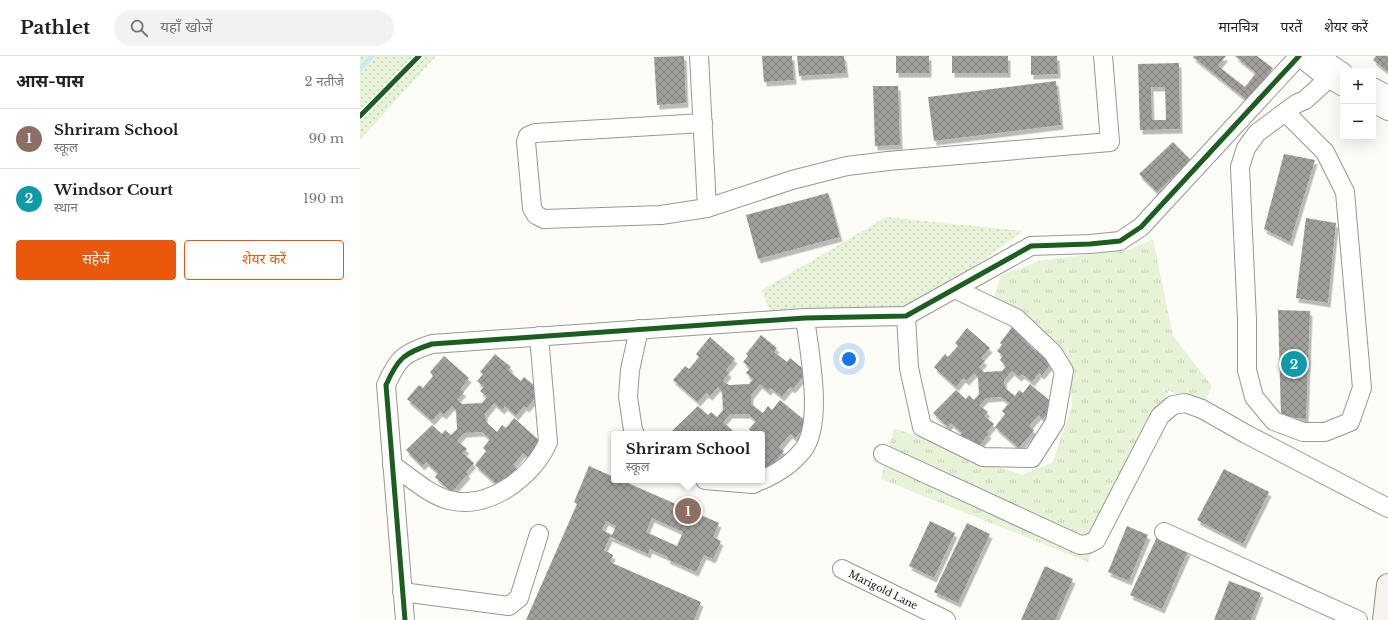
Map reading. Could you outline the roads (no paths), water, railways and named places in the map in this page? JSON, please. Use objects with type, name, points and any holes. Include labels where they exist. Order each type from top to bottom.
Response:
[{"type":"street","points":[[699,56],[707,208]]},
{"type":"street","points":[[703,123],[535,133],[528,136],[526,142],[532,208],[536,215],[544,218],[661,215],[707,208],[792,180],[847,166],[888,161],[1110,142],[1103,56]]},
{"type":"street","points":[[405,620],[386,385],[395,364],[413,350],[432,344],[639,329],[805,318],[906,316],[1032,246],[1090,244],[1120,241],[1141,227],[1299,56],[1332,72],[1305,100],[1291,108],[1257,133],[1246,148],[1240,167],[1247,320],[1247,370],[1254,397],[1274,421],[1303,432],[1325,432],[1350,422],[1362,388],[1345,192],[1324,152],[1291,108]]},
{"type":"street","points":[[1376,88],[1388,94]]},
{"type":"street","points":[[1375,104],[1388,111]]},
{"type":"street","points":[[906,316],[909,368],[922,427],[964,449],[983,457],[1032,458],[1055,422],[1064,371],[1053,353],[1016,318],[955,289]]},
{"type":"street","points":[[765,479],[781,472],[804,449],[814,419],[814,394],[805,318]]},
{"type":"street","points":[[634,431],[628,397],[630,370],[639,329]]},
{"type":"street","points":[[392,465],[432,492],[449,500],[467,502],[487,498],[503,492],[517,482],[543,456],[548,442],[539,336]]},
{"type":"street","points":[[883,454],[1080,544],[1088,544],[1096,540],[1160,416],[1173,405],[1185,403],[1202,409],[1246,434],[1388,508]]},
{"type":"street","points":[[741,483],[755,483]]},
{"type":"street","points":[[1164,532],[1358,620]]},
{"type":"street","points":[[402,592],[509,606],[519,598],[539,534]]},
{"type":"street","name":"Marigold Lane","points":[[842,570],[946,620]]},
{"type":"street","points":[[1384,620],[1388,585]]},
{"type":"waterway","points":[[360,69],[372,56]]},
{"type":"place","name":"Windsor Court","points":[[1294,364]]},
{"type":"place","name":"Shriram School","points":[[688,511]]}]
